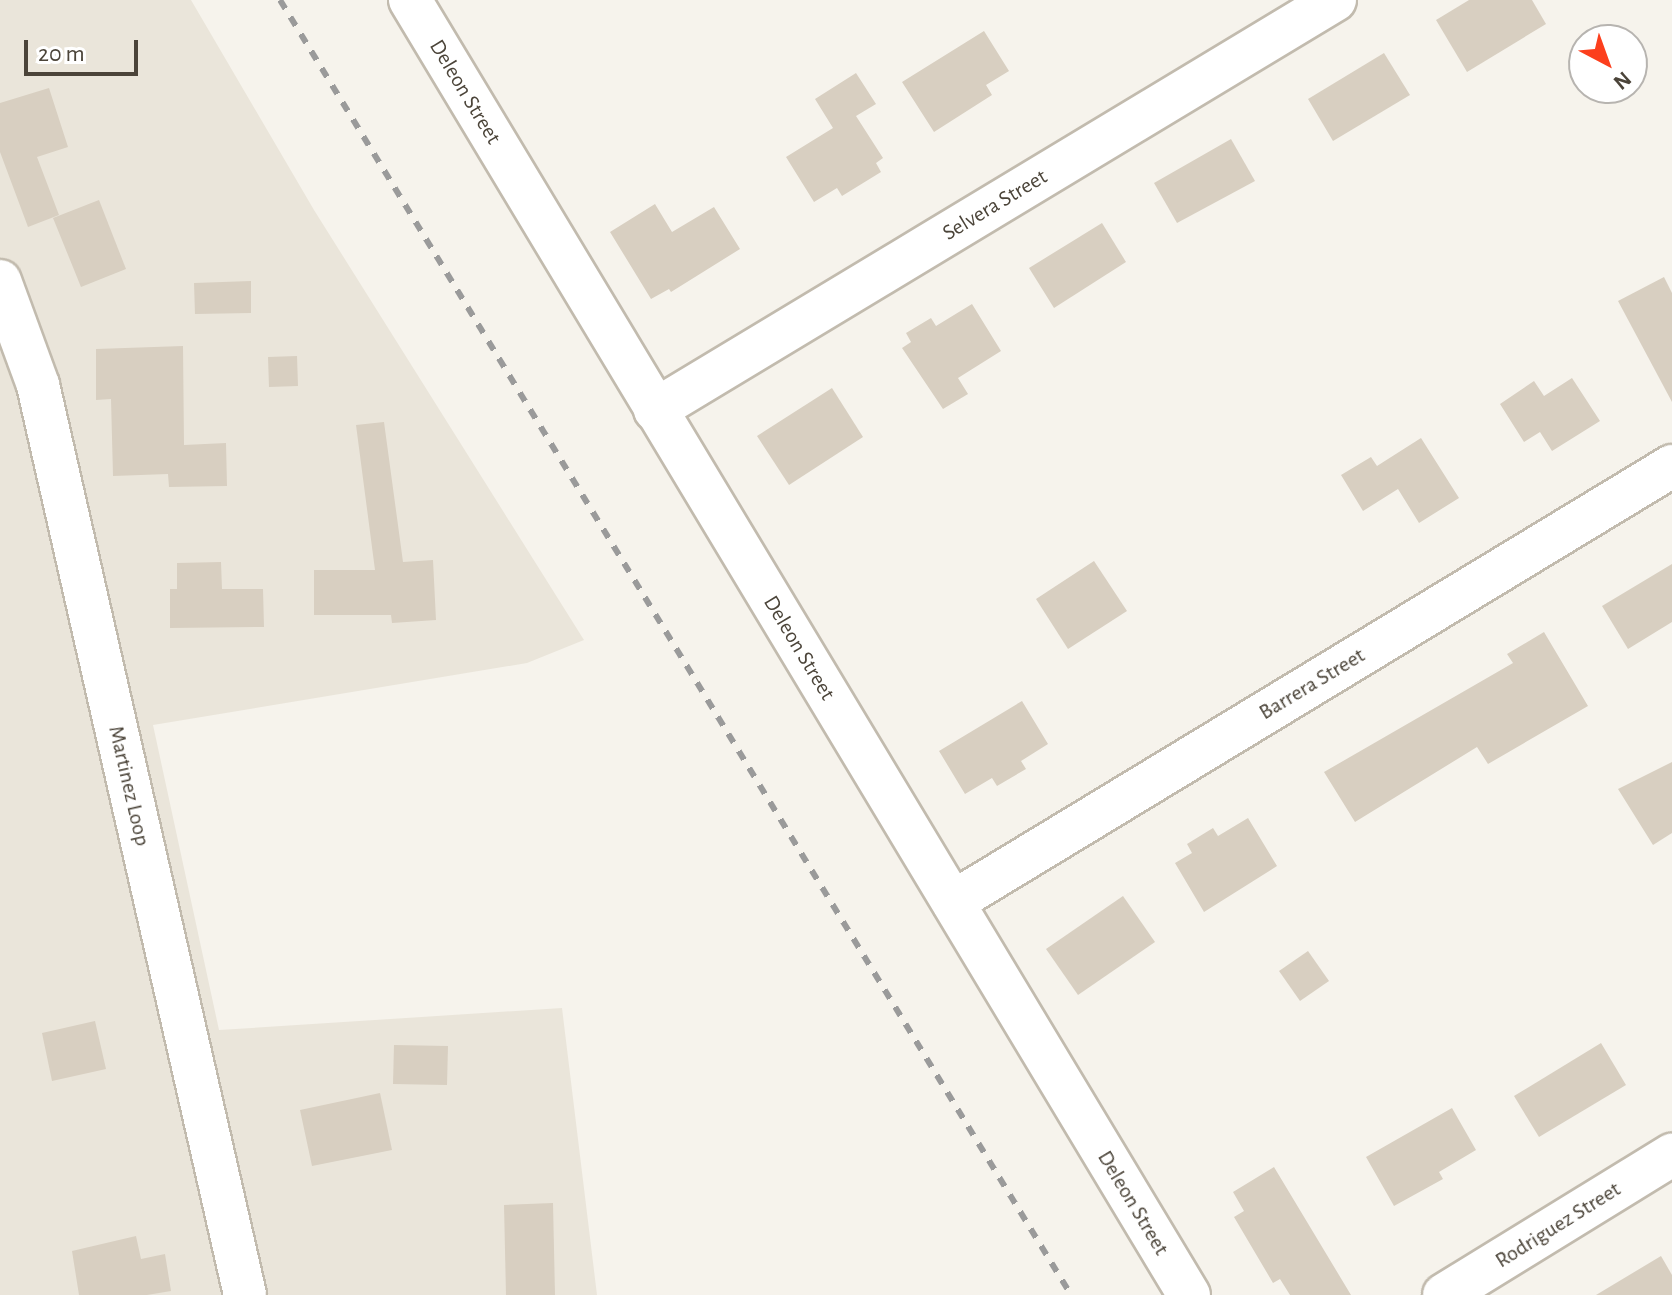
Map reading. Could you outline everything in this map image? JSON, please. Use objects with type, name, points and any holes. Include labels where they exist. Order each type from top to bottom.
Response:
[{"type":"street","name":"Deleon Street","points":[[410,0],[1189,1295]]},
{"type":"street","name":"Selvera Street","points":[[655,410],[1335,0]]},
{"type":"street","name":"Martinez Loop","points":[[0,281],[38,385],[245,1295]]},
{"type":"street","name":"Barrera Street","points":[[953,902],[1672,466]]},
{"type":"street","name":"Rodriguez Street","points":[[1444,1295],[1672,1155]]},
{"type":"shaded area","points":[[0,0],[191,0],[314,210],[584,640],[527,663],[153,725],[219,1030],[562,1008],[597,1295],[0,1295]]},
{"type":"building","points":[[1469,0],[1532,0],[1546,24],[1467,72],[1436,20]]},
{"type":"building","points":[[984,31],[1009,71],[986,85],[992,95],[934,132],[902,82]]},
{"type":"building","points":[[1384,53],[1410,95],[1333,141],[1308,99]]},
{"type":"building","points":[[856,73],[876,104],[856,116],[883,158],[876,163],[881,172],[842,196],[837,188],[814,202],[786,157],[833,128],[815,99]]},
{"type":"building","points":[[49,88],[68,147],[37,157],[59,215],[28,227],[0,152],[0,103]]},
{"type":"building","points":[[1231,139],[1255,181],[1177,223],[1154,183]]},
{"type":"building","points":[[99,200],[126,269],[81,287],[53,218]]},
{"type":"building","points":[[655,204],[672,232],[714,207],[740,249],[671,292],[669,289],[651,299],[610,232]]},
{"type":"building","points":[[1102,223],[1126,262],[1054,308],[1029,268]]},
{"type":"building","points":[[1664,277],[1672,293],[1672,402],[1618,301]]},
{"type":"building","points":[[251,281],[251,313],[195,314],[194,283]]},
{"type":"building","points":[[972,304],[1001,351],[958,378],[968,394],[943,409],[902,348],[911,342],[906,333],[931,318],[936,326]]},
{"type":"building","points":[[183,346],[184,445],[226,443],[227,486],[169,487],[168,474],[113,476],[111,399],[96,400],[96,349]]},
{"type":"building","points":[[297,356],[298,386],[269,387],[268,357]]},
{"type":"building","points":[[1572,378],[1600,421],[1552,451],[1540,432],[1524,442],[1500,404],[1534,381],[1544,396]]},
{"type":"building","points":[[832,388],[863,437],[789,485],[757,436]]},
{"type":"building","points":[[384,422],[403,562],[433,560],[436,620],[392,623],[391,615],[314,615],[314,570],[375,570],[356,425]]},
{"type":"building","points":[[1421,438],[1459,498],[1419,523],[1398,489],[1363,511],[1341,475],[1371,457],[1377,466]]},
{"type":"building","points":[[1094,561],[1127,611],[1068,649],[1036,599]]},
{"type":"building","points":[[221,562],[222,589],[263,589],[264,627],[170,628],[170,589],[177,589],[177,563]]},
{"type":"building","points":[[1672,564],[1672,622],[1628,649],[1602,606]]},
{"type":"building","points":[[1544,632],[1588,706],[1488,764],[1477,747],[1355,822],[1324,772],[1513,663],[1507,654]]},
{"type":"building","points":[[1022,701],[1048,744],[1021,761],[1026,769],[997,786],[992,778],[965,794],[939,751]]},
{"type":"building","points":[[1672,762],[1672,833],[1653,845],[1618,789]]},
{"type":"building","points":[[1248,818],[1277,866],[1204,912],[1175,863],[1192,853],[1187,844],[1213,828],[1218,836]]},
{"type":"building","points":[[1123,896],[1155,942],[1078,995],[1046,949]]},
{"type":"building","points":[[1308,951],[1329,981],[1300,1001],[1279,971]]},
{"type":"building","points":[[95,1021],[106,1069],[52,1081],[42,1033]]},
{"type":"building","points":[[1601,1043],[1626,1085],[1539,1137],[1514,1096]]},
{"type":"building","points":[[394,1045],[448,1046],[447,1085],[393,1084]]},
{"type":"building","points":[[380,1093],[392,1150],[312,1166],[300,1110]]},
{"type":"building","points":[[1452,1108],[1476,1150],[1439,1172],[1443,1179],[1394,1206],[1366,1157]]},
{"type":"building","points":[[1274,1167],[1351,1295],[1290,1295],[1280,1279],[1273,1283],[1234,1217],[1244,1211],[1233,1192]]},
{"type":"building","points":[[553,1203],[555,1295],[506,1295],[504,1205]]},
{"type":"building","points":[[136,1236],[141,1259],[165,1254],[171,1291],[147,1295],[79,1295],[72,1251]]},
{"type":"building","points":[[1661,1256],[1672,1275],[1672,1295],[1596,1295]]},
{"type":"railway","points":[[280,0],[1071,1295]]}]
